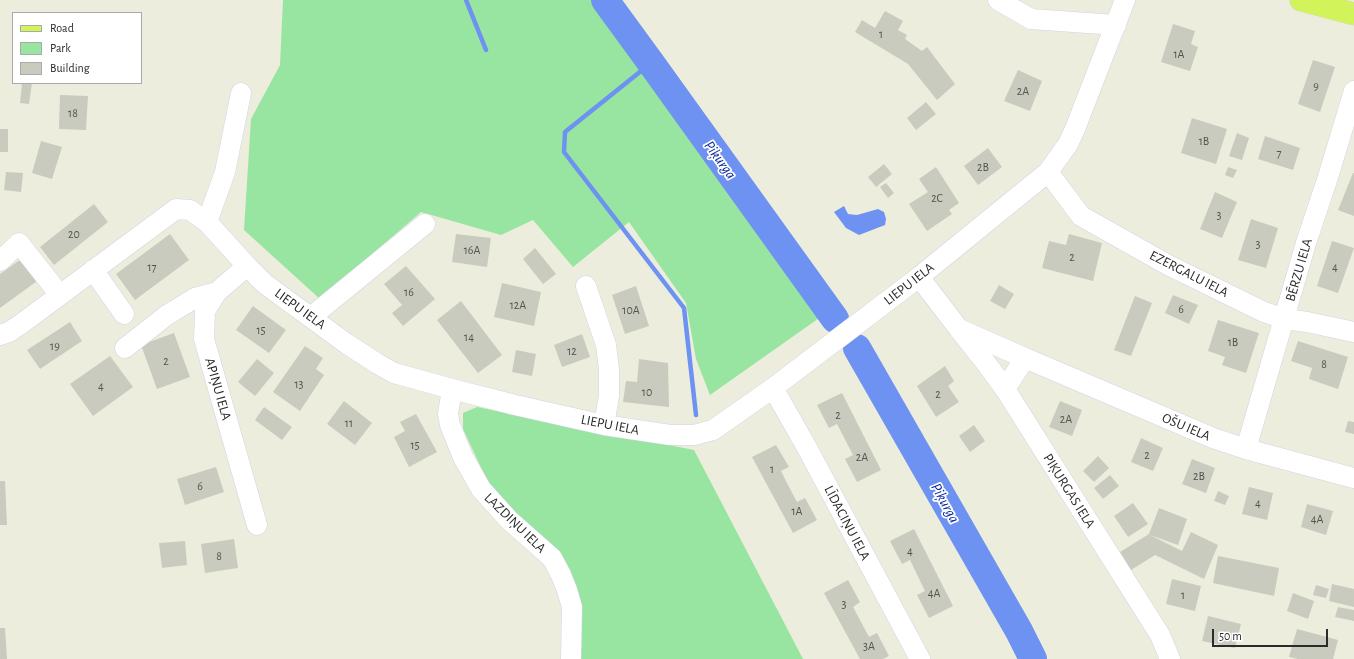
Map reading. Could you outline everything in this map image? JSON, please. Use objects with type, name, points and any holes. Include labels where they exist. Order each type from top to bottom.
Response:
[{"type":"main road","points":[[1301,0],[1354,14]]},
{"type":"street","points":[[998,0],[1031,19],[1116,25]]},
{"type":"street","name":"LIEPU IELA","points":[[0,335],[9,332],[21,324],[176,209],[190,210],[207,222],[247,266],[270,288],[378,364],[394,373],[515,405],[604,425],[670,435],[694,435],[713,430],[773,388],[919,276],[1048,172],[1068,144],[1075,129],[1125,0]]},
{"type":"street","name":"BĒRZU IELA","points":[[1246,449],[1306,243],[1328,177],[1350,122],[1354,91]]},
{"type":"street","points":[[207,222],[225,172],[241,93]]},
{"type":"street","name":"EZERGALU IELA","points":[[1048,172],[1081,216],[1168,265],[1264,312],[1284,318],[1354,332]]},
{"type":"street","points":[[311,318],[425,224]]},
{"type":"street","points":[[0,261],[19,243],[60,295]]},
{"type":"street","name":"APIŅU IELA","points":[[247,266],[216,292],[205,311],[204,339],[257,525]]},
{"type":"street","points":[[93,270],[124,314]]},
{"type":"street","name":"OŠU IELA","points":[[919,276],[959,329],[1206,435],[1246,449],[1354,478]]},
{"type":"street","points":[[586,286],[606,345],[609,369],[609,396],[604,425]]},
{"type":"street","points":[[125,348],[167,315],[195,298],[216,292]]},
{"type":"street","name":"PIĶURGAS IELA","points":[[959,329],[1005,389],[1160,635],[1170,659]]},
{"type":"street","points":[[1005,389],[1025,358]]},
{"type":"street","name":"LĪDACIŅU IELA","points":[[773,388],[806,446],[920,659]]},
{"type":"street","name":"LAZDIŅU IELA","points":[[452,389],[448,414],[450,425],[463,457],[481,489],[509,520],[552,558],[567,590],[572,607],[571,659]]},
{"type":"green space","points":[[283,0],[615,0],[839,304],[710,395],[696,359],[686,303],[629,222],[573,267],[533,220],[501,235],[421,212],[320,299],[244,230],[251,119],[280,65]]},
{"type":"green space","points":[[477,407],[694,450],[803,659],[580,659],[577,596],[492,491],[463,429],[463,413]]},
{"type":"water","points":[[844,206],[848,214],[857,215],[878,209],[884,212],[886,219],[885,225],[859,235],[846,228],[834,212]]},
{"type":"building","points":[[885,11],[903,21],[898,30],[907,35],[905,39],[922,51],[927,47],[955,84],[937,100],[908,64],[855,32],[862,20],[875,28]]},
{"type":"building","points":[[1173,24],[1195,31],[1191,44],[1198,47],[1190,71],[1161,62]]},
{"type":"building","points":[[1313,60],[1335,67],[1320,112],[1298,104]]},
{"type":"building","points":[[1018,70],[1042,81],[1030,111],[1004,101]]},
{"type":"building","points":[[22,84],[32,84],[29,104],[20,103]]},
{"type":"building","points":[[60,95],[88,96],[86,130],[59,129]]},
{"type":"building","points":[[926,102],[936,114],[916,130],[907,118]]},
{"type":"building","points":[[1192,118],[1227,129],[1216,164],[1181,153]]},
{"type":"building","points":[[0,129],[8,129],[8,152],[0,152]]},
{"type":"building","points":[[1237,133],[1249,138],[1242,160],[1229,156]]},
{"type":"building","points":[[1265,136],[1300,148],[1293,170],[1258,159]]},
{"type":"building","points":[[41,141],[62,147],[52,179],[32,173]]},
{"type":"building","points":[[988,148],[1002,167],[978,185],[964,166]]},
{"type":"building","points":[[884,164],[892,174],[876,187],[868,177]]},
{"type":"building","points":[[936,167],[959,203],[949,210],[952,214],[927,231],[909,204],[928,192],[919,179]]},
{"type":"building","points":[[1228,167],[1237,170],[1233,178],[1225,175]]},
{"type":"building","points":[[6,172],[23,173],[21,192],[4,190]]},
{"type":"building","points":[[1354,173],[1354,216],[1338,210]]},
{"type":"building","points":[[886,183],[894,193],[888,198],[880,187]]},
{"type":"building","points":[[1215,192],[1237,202],[1222,238],[1200,229]]},
{"type":"building","points":[[94,204],[108,222],[54,265],[40,247]]},
{"type":"building","points":[[1251,219],[1278,228],[1266,268],[1238,260]]},
{"type":"building","points":[[170,234],[189,260],[135,300],[116,274]]},
{"type":"building","points":[[456,234],[491,238],[487,267],[452,262]]},
{"type":"building","points":[[1069,234],[1102,243],[1093,281],[1042,268],[1049,241],[1066,245]]},
{"type":"building","points":[[1332,241],[1354,248],[1338,293],[1317,286]]},
{"type":"building","points":[[535,248],[556,274],[543,284],[523,259]]},
{"type":"building","points":[[24,257],[40,279],[0,308],[0,274]]},
{"type":"building","points":[[406,266],[435,299],[403,326],[392,313],[402,305],[384,284]]},
{"type":"building","points":[[502,283],[541,292],[534,326],[494,317]]},
{"type":"building","points":[[999,285],[1014,294],[1005,309],[990,301]]},
{"type":"building","points":[[636,286],[649,326],[625,334],[612,295]]},
{"type":"building","points":[[1173,295],[1198,305],[1189,324],[1165,313]]},
{"type":"building","points":[[1135,296],[1152,303],[1131,356],[1114,350]]},
{"type":"building","points":[[461,301],[502,355],[478,373],[437,320]]},
{"type":"building","points":[[253,306],[286,330],[269,353],[236,330]]},
{"type":"building","points":[[1218,320],[1259,333],[1246,373],[1222,365],[1225,357],[1208,351]]},
{"type":"building","points":[[70,322],[82,341],[40,369],[27,350]]},
{"type":"building","points":[[174,333],[190,377],[157,389],[141,345]]},
{"type":"building","points":[[582,334],[590,357],[562,367],[554,345]]},
{"type":"building","points":[[1298,341],[1348,357],[1338,389],[1309,379],[1312,368],[1291,361]]},
{"type":"building","points":[[305,346],[323,358],[316,369],[324,375],[300,411],[273,392]]},
{"type":"building","points":[[516,350],[536,354],[532,376],[512,372]]},
{"type":"building","points":[[110,356],[133,387],[93,416],[70,384]]},
{"type":"building","points":[[257,359],[274,373],[255,396],[238,382]]},
{"type":"building","points":[[639,359],[668,363],[669,407],[623,402],[626,381],[637,382]]},
{"type":"building","points":[[945,366],[954,381],[948,386],[959,402],[936,417],[917,386]]},
{"type":"building","points":[[842,393],[881,470],[857,482],[845,459],[853,455],[837,424],[829,428],[817,405]]},
{"type":"building","points":[[344,401],[372,423],[355,445],[327,424]]},
{"type":"building","points":[[1060,401],[1082,410],[1072,436],[1049,427]]},
{"type":"building","points":[[264,407],[292,427],[282,440],[255,420]]},
{"type":"building","points":[[416,414],[437,452],[409,467],[394,437],[405,431],[400,422]]},
{"type":"building","points":[[1348,421],[1354,422],[1354,434],[1345,432]]},
{"type":"building","points":[[974,425],[985,441],[970,452],[959,436]]},
{"type":"building","points":[[1141,438],[1163,448],[1153,471],[1131,462]]},
{"type":"building","points":[[776,445],[789,467],[781,471],[797,502],[805,498],[817,520],[793,533],[752,457]]},
{"type":"building","points":[[1098,456],[1109,468],[1094,482],[1083,471]]},
{"type":"building","points":[[1192,459],[1215,468],[1206,493],[1182,484]]},
{"type":"building","points":[[216,467],[224,492],[185,505],[177,479]]},
{"type":"building","points":[[1110,475],[1119,486],[1103,499],[1094,488]]},
{"type":"building","points":[[0,481],[5,481],[7,525],[0,525]]},
{"type":"building","points":[[1249,487],[1273,493],[1267,520],[1242,514]]},
{"type":"building","points":[[1218,491],[1229,496],[1225,505],[1214,501]]},
{"type":"building","points":[[1133,503],[1148,524],[1128,537],[1114,516]]},
{"type":"building","points":[[1307,504],[1333,511],[1326,535],[1301,527]]},
{"type":"building","points":[[1159,508],[1187,519],[1178,545],[1150,535],[1182,551],[1191,532],[1218,545],[1204,579],[1155,555],[1131,570],[1120,552],[1149,534]]},
{"type":"building","points":[[914,529],[953,606],[929,618],[917,595],[925,591],[910,560],[902,564],[890,541]]},
{"type":"building","points":[[234,539],[238,568],[205,573],[201,544]]},
{"type":"building","points":[[185,541],[187,565],[162,568],[159,543]]},
{"type":"building","points":[[1218,556],[1279,568],[1274,596],[1213,583]]},
{"type":"building","points":[[1172,579],[1201,586],[1195,611],[1166,604]]},
{"type":"building","points":[[848,580],[860,602],[853,607],[869,637],[877,633],[889,656],[883,659],[860,659],[824,593]]},
{"type":"building","points":[[1332,584],[1354,589],[1354,607],[1329,601]]},
{"type":"building","points":[[1316,585],[1329,589],[1326,598],[1313,595]]},
{"type":"building","points":[[1293,593],[1314,601],[1308,619],[1287,611]]},
{"type":"building","points":[[1338,607],[1354,610],[1354,621],[1335,617]]},
{"type":"building","points":[[1208,616],[1241,624],[1235,648],[1202,641]]},
{"type":"building","points":[[0,628],[5,628],[7,659],[0,659]]},
{"type":"building","points":[[1297,629],[1338,640],[1333,659],[1298,659],[1289,657]]},
{"type":"waterway","points":[[466,0],[486,50]]},
{"type":"waterway","name":"Piķurga","points":[[605,0],[835,319]]},
{"type":"waterway","points":[[651,63],[565,132],[564,152],[684,308],[696,415]]},
{"type":"waterway","name":"Piķurga","points":[[857,348],[1019,631],[1033,659]]}]
